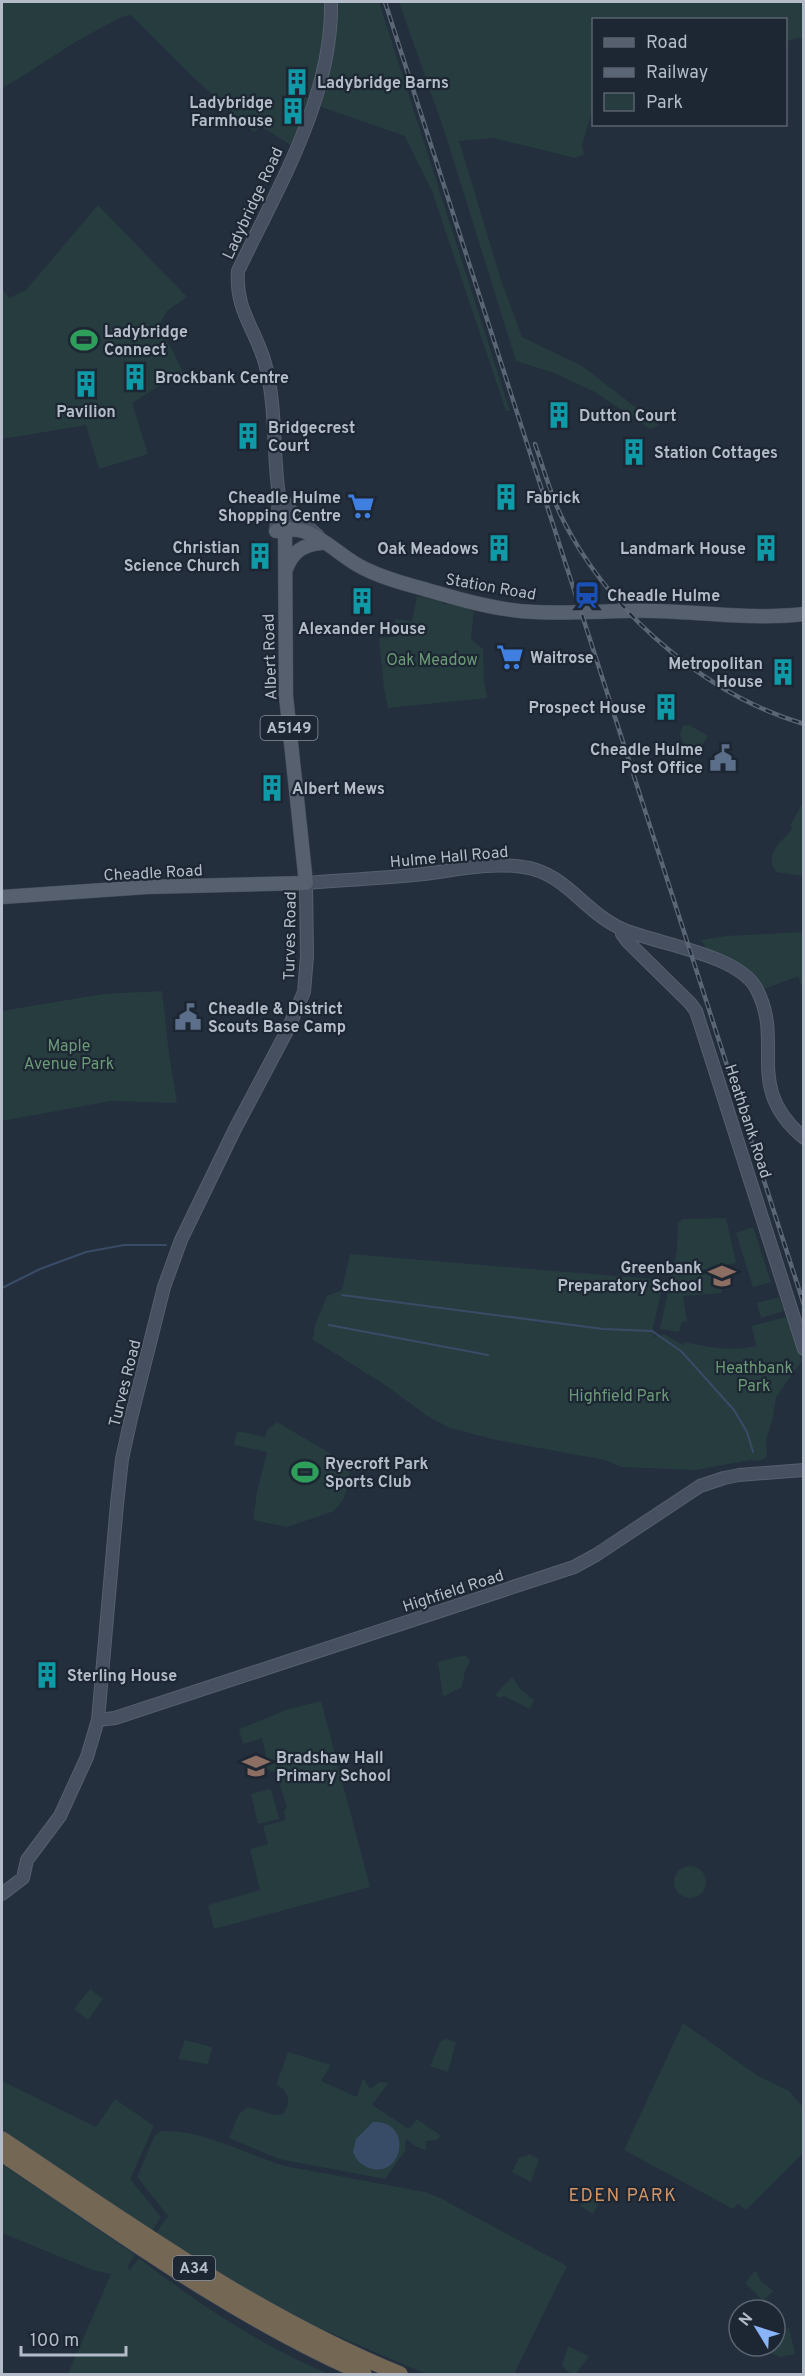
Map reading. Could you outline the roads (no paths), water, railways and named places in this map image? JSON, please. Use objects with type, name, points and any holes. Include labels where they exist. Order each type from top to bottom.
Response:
[{"type":"highway","name":"A34","points":[[2,2139],[213,2280],[338,2347],[400,2374]]},
{"type":"highway","name":"A34","points":[[2,2154],[215,2296],[288,2338],[364,2374]]},
{"type":"main road","name":"Station Road","points":[[280,534],[322,541],[357,565],[396,581],[509,609],[535,612],[654,611],[756,617],[804,614]]},
{"type":"main road","name":"Albert Road","points":[[280,534],[284,574],[286,696],[306,883]]},
{"type":"main road","points":[[284,574],[289,560],[298,550],[322,541]]},
{"type":"main road","name":"Cheadle Road","points":[[2,897],[147,888],[306,883]]},
{"type":"street","name":"Ladybridge Road","points":[[278,493],[268,375],[262,354],[242,311],[237,288],[238,271],[314,104],[331,27],[330,2]]},
{"type":"street","name":"Albert Road","points":[[278,493],[285,513],[280,534]]},
{"type":"street","points":[[278,493],[295,516],[322,541]]},
{"type":"street","name":"Hulme Hall Road","points":[[306,883],[522,866],[540,870],[552,876],[613,925],[732,966],[755,988],[764,1011],[767,1034],[766,1060],[772,1099],[789,1126],[804,1138]]},
{"type":"street","name":"Turves Road","points":[[2,1894],[23,1878],[27,1860],[64,1809],[87,1757],[98,1720],[118,1493],[122,1459],[131,1418],[164,1287],[181,1240],[235,1129],[288,1029],[304,992],[308,956],[306,883]]},
{"type":"street","name":"Heathbank Road","points":[[624,930],[622,934],[628,942],[692,1004],[696,1011],[804,1348]]},
{"type":"street","name":"Highfield Road","points":[[98,1720],[115,1718],[574,1567],[606,1549],[700,1486],[724,1478],[773,1471],[804,1470]]},
{"type":"water","points":[[373,2122],[386,2124],[394,2130],[399,2139],[396,2158],[390,2166],[381,2169],[363,2165],[353,2152],[356,2139]]},
{"type":"waterway","points":[[2,1288],[40,1269],[86,1252],[124,1245],[166,1245]]},
{"type":"waterway","points":[[342,1295],[603,1329],[652,1331],[681,1351],[734,1410],[747,1432],[753,1452]]},
{"type":"waterway","points":[[329,1325],[488,1355]]},
{"type":"railway","points":[[385,2],[804,1305]]},
{"type":"railway","points":[[535,444],[564,523],[590,565],[613,595],[640,624],[701,674],[769,711],[804,724]]},
{"type":"place","name":"Ladybridge Barns","points":[[297,82]]},
{"type":"place","name":"Ladybridge Farmhouse","points":[[293,111]]},
{"type":"place","name":"Ladybridge Connect","points":[[84,340]]},
{"type":"place","name":"Brockbank Centre","points":[[135,377]]},
{"type":"place","name":"Pavilion","points":[[86,384]]},
{"type":"place","name":"Dutton Court","points":[[559,415]]},
{"type":"place","name":"Bridgecrest Court","points":[[248,436]]},
{"type":"place","name":"Station Cottages","points":[[634,452]]},
{"type":"place","name":"Fabrick","points":[[506,497]]},
{"type":"place","name":"Cheadle Hulme Shopping Centre","points":[[361,506]]},
{"type":"place","name":"Oak Meadows","points":[[499,548]]},
{"type":"place","name":"Landmark House","points":[[766,548]]},
{"type":"place","name":"Christian Science Church","points":[[260,556]]},
{"type":"place","name":"Cheadle Hulme","points":[[587,595]]},
{"type":"place","name":"Alexander House","points":[[362,601]]},
{"type":"place","name":"Waitrose","points":[[510,657]]},
{"type":"place","name":"Metropolitan House","points":[[783,672]]},
{"type":"place","name":"Prospect House","points":[[666,707]]},
{"type":"place","name":"Cheadle Hulme Post Office","points":[[723,758]]},
{"type":"place","name":"Albert Mews","points":[[272,788]]},
{"type":"place","name":"Cheadle & District Scouts Base Camp","points":[[188,1017]]},
{"type":"place","name":"Greenbank Preparatory School","points":[[722,1276]]},
{"type":"place","name":"Ryecroft Park Sports Club","points":[[305,1472]]},
{"type":"place","name":"Sterling House","points":[[47,1675]]},
{"type":"place","name":"Bradshaw Hall Primary School","points":[[256,1766]]},
{"type":"district","name":"EDEN PARK","points":[[623,2195]]},
{"type":"park label","name":"Oak Meadow","points":[[432,659]]},
{"type":"park label","name":"Maple Avenue Park","points":[[69,1054]]},
{"type":"park label","name":"Heathbank Park","points":[[754,1376]]},
{"type":"park label","name":"Highfield Park","points":[[619,1395]]}]
